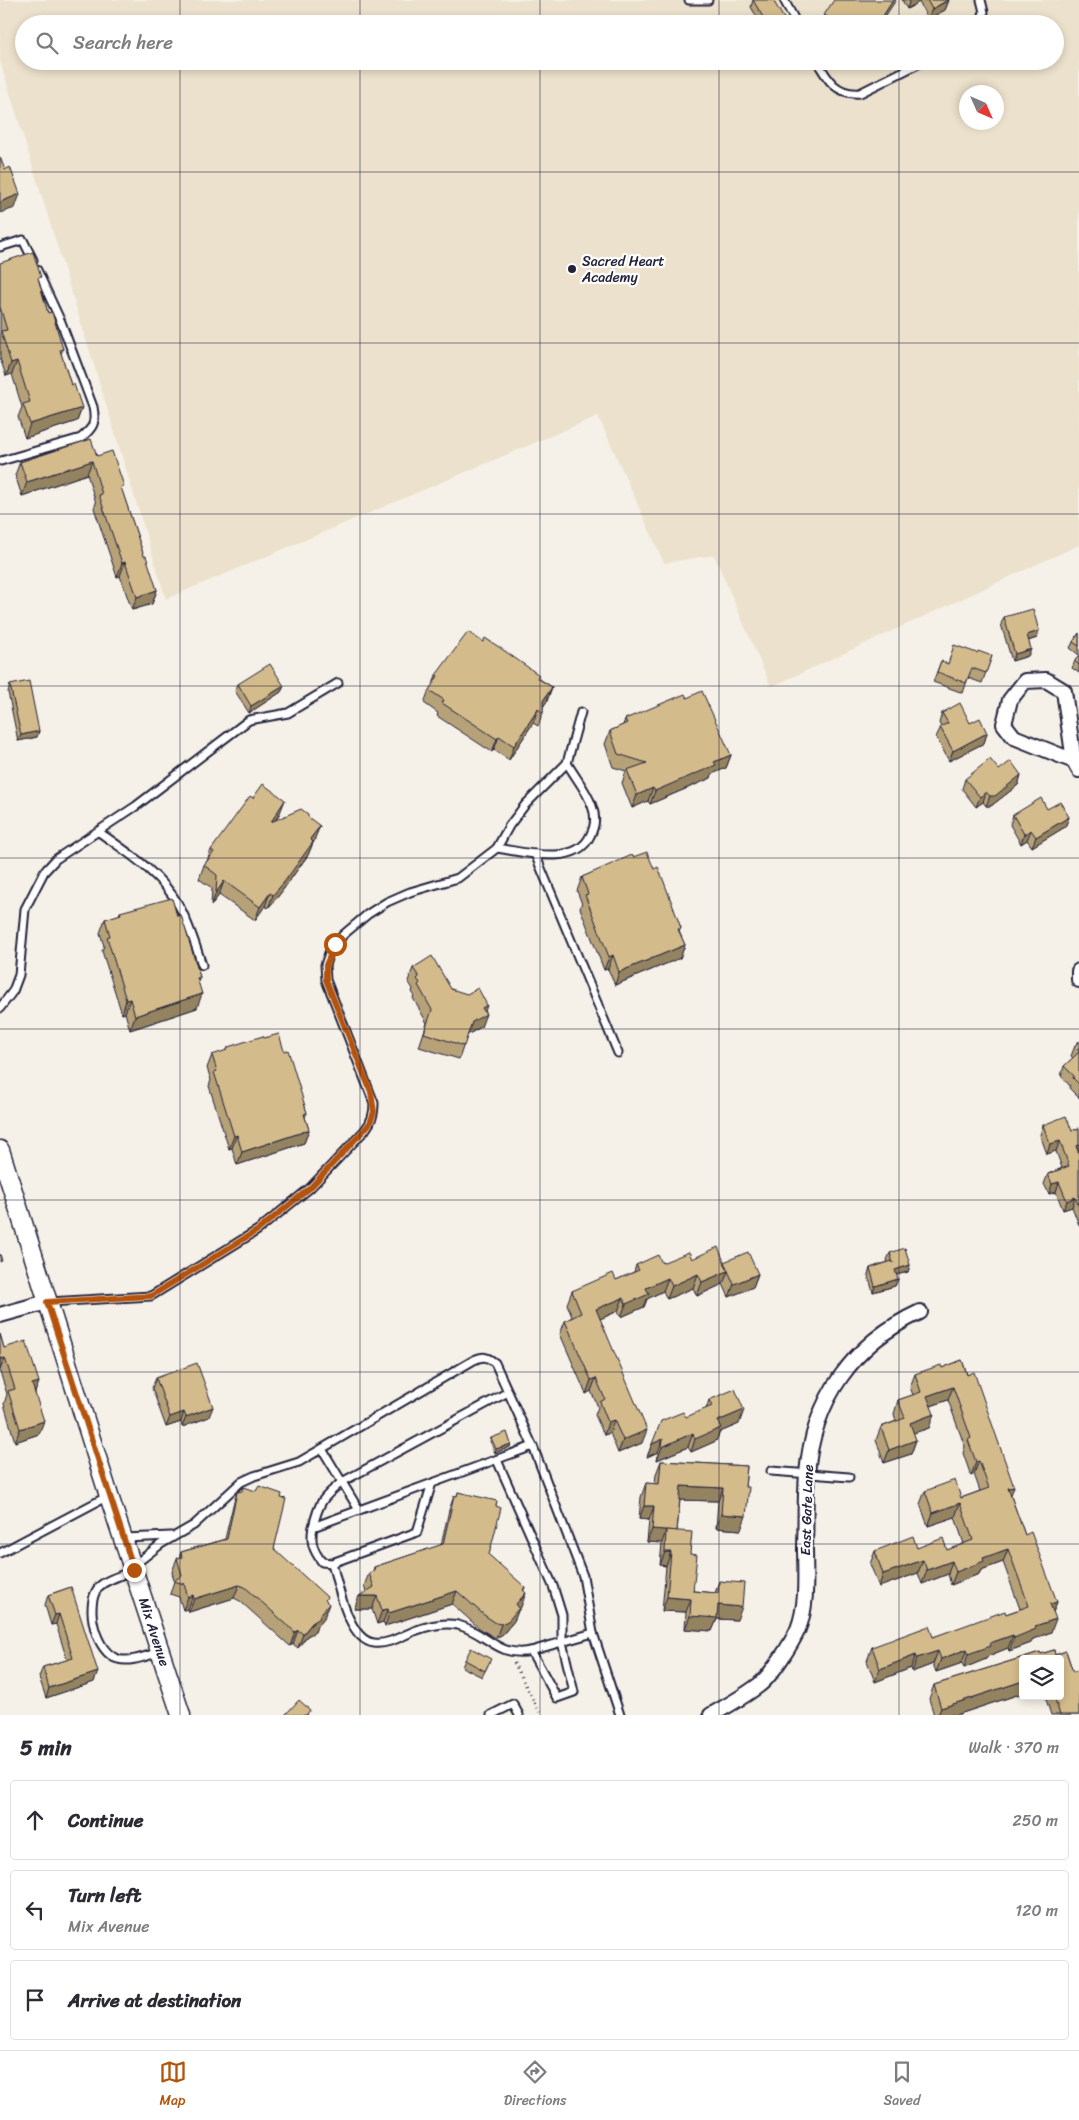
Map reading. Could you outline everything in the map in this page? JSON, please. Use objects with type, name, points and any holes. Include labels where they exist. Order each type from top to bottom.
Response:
[{"type":"street","points":[[1046,680],[1064,691],[1076,765],[1014,737],[1004,724],[1010,700],[1025,681],[1046,680]]},
{"type":"street","points":[[1079,971],[1079,980]]},
{"type":"street","name":"Mix Avenue","points":[[0,1150],[109,1496],[181,1715]]},
{"type":"street","points":[[0,1315],[47,1302]]},
{"type":"street","name":"East Gate Lane","points":[[711,1715],[760,1684],[787,1649],[798,1628],[804,1596],[807,1474],[812,1439],[821,1411],[836,1383],[861,1350],[890,1328],[920,1312]]},
{"type":"lane","points":[[689,0],[708,0]]},
{"type":"lane","points":[[784,0],[792,15]]},
{"type":"lane","points":[[981,0],[983,15]]},
{"type":"lane","points":[[822,70],[833,86],[852,94],[860,93],[906,70]]},
{"type":"lane","points":[[0,247],[23,240],[64,332],[93,407],[95,418],[92,429],[81,438],[1,461]]},
{"type":"lane","points":[[0,1008],[13,991],[19,975],[25,909],[31,894],[44,872],[56,859],[99,832],[249,720],[288,714],[338,683]]},
{"type":"lane","points":[[47,1302],[151,1296],[258,1230],[310,1188],[329,1169],[370,1123],[374,1112],[371,1092],[326,980],[326,965],[329,954],[343,935],[368,914],[410,892],[458,878],[497,848],[509,826],[525,805],[567,763],[582,712]]},
{"type":"lane","points":[[497,848],[558,856],[578,849],[588,842],[595,827],[592,807],[567,763]]},
{"type":"lane","points":[[99,832],[130,854],[160,881],[178,903],[190,929],[202,965]]},
{"type":"lane","points":[[535,854],[618,1052]]},
{"type":"lane","points":[[161,1652],[130,1660],[118,1660],[109,1654],[101,1645],[95,1630],[92,1610],[93,1596],[99,1587],[133,1568],[174,1536],[206,1515],[241,1482],[299,1462],[482,1356],[489,1358],[495,1363],[533,1446],[583,1576],[593,1634],[620,1715]]},
{"type":"lane","points":[[432,1483],[417,1532],[332,1563],[322,1562],[313,1550],[311,1538],[313,1527],[324,1496],[342,1482],[508,1392]]},
{"type":"lane","points":[[313,1527],[533,1446]]},
{"type":"lane","points":[[322,1448],[359,1510]]},
{"type":"lane","points":[[497,1460],[553,1586],[562,1615],[562,1642],[574,1692],[557,1698],[531,1651]]},
{"type":"lane","points":[[771,1471],[849,1477]]},
{"type":"lane","points":[[0,1553],[109,1496]]},
{"type":"lane","points":[[124,1538],[174,1536]]},
{"type":"lane","points":[[332,1563],[349,1619],[358,1635],[366,1641],[375,1644],[392,1641],[426,1627],[457,1625],[468,1629],[504,1650],[514,1653],[531,1651],[593,1634]]},
{"type":"lane","points":[[491,1715],[512,1704],[519,1715]]},
{"type":"path","points":[[514,1653],[514,1661],[541,1715]]},
{"type":"shaded area","name":"Sacred Heart Academy","points":[[0,0],[1079,0],[1079,545],[771,687],[714,555],[664,563],[598,416],[166,599],[0,61]]},
{"type":"building","points":[[753,0],[773,0],[782,15],[762,15]]},
{"type":"building","points":[[834,0],[893,0],[884,15],[824,15]]},
{"type":"building","points":[[927,0],[948,0],[932,9]]},
{"type":"building","points":[[0,157],[5,170],[10,167],[20,194],[0,202]]},
{"type":"building","points":[[33,252],[41,277],[38,278],[48,313],[52,312],[63,349],[60,350],[71,385],[74,384],[82,408],[30,424],[23,404],[30,402],[17,361],[11,363],[1,331],[7,330],[0,307],[0,263]]},
{"type":"building","points":[[91,439],[97,456],[112,451],[124,486],[121,487],[157,590],[137,597],[125,562],[122,563],[99,495],[102,494],[92,461],[27,482],[20,462]]},
{"type":"building","points":[[1033,609],[1039,631],[1027,635],[1031,649],[1015,654],[1004,617]]},
{"type":"building","points":[[468,632],[483,642],[485,638],[499,647],[539,675],[537,678],[552,687],[543,701],[543,713],[538,709],[514,746],[499,736],[497,739],[442,703],[444,700],[429,690],[438,676],[436,675]]},
{"type":"building","points":[[1079,633],[1079,646],[1073,642]]},
{"type":"building","points":[[954,645],[992,656],[986,673],[972,668],[966,683],[937,672],[941,661],[948,664]]},
{"type":"building","points":[[1079,655],[1079,665],[1075,661]]},
{"type":"building","points":[[270,664],[284,686],[251,706],[238,684]]},
{"type":"building","points":[[29,681],[39,731],[21,735],[10,685]]},
{"type":"building","points":[[702,691],[731,755],[714,762],[716,765],[655,791],[653,788],[637,795],[627,770],[647,763],[618,754],[610,731],[627,723],[625,719],[685,694],[687,698]]},
{"type":"building","points":[[960,703],[970,723],[980,718],[987,733],[953,751],[940,727],[948,723],[942,713]]},
{"type":"building","points":[[990,759],[999,770],[1011,761],[1021,775],[995,796],[990,796],[986,792],[980,797],[965,779]]},
{"type":"building","points":[[263,784],[285,800],[271,822],[301,809],[320,826],[310,839],[313,842],[285,881],[273,895],[270,893],[260,907],[224,881],[216,893],[217,875],[204,865],[214,852],[211,850],[250,796],[253,798]]},
{"type":"building","points":[[1041,798],[1047,809],[1060,802],[1069,817],[1036,837],[1031,830],[1024,834],[1013,815]]},
{"type":"building","points":[[647,852],[654,869],[658,867],[681,928],[678,929],[685,945],[619,972],[613,955],[609,957],[585,895],[588,894],[582,877],[632,855],[633,857]]},
{"type":"building","points":[[172,898],[177,916],[181,915],[186,931],[200,977],[197,978],[202,994],[135,1016],[130,999],[126,1000],[107,937],[110,936],[105,919],[121,914],[120,912]]},
{"type":"building","points":[[432,956],[451,989],[467,994],[478,988],[487,1005],[482,1008],[486,1014],[472,1022],[464,1046],[424,1033],[432,1010],[418,985],[420,983],[417,979],[419,977],[413,968]]},
{"type":"building","points":[[279,1034],[284,1051],[288,1050],[293,1066],[307,1113],[304,1114],[309,1130],[242,1152],[237,1135],[234,1136],[214,1072],[217,1071],[212,1055],[227,1050],[228,1047],[263,1036],[264,1038]]},
{"type":"building","points":[[1079,1041],[1079,1050],[1075,1046]]},
{"type":"building","points":[[1079,1052],[1079,1084],[1064,1066]]},
{"type":"building","points":[[1066,1116],[1072,1131],[1079,1128],[1079,1145],[1076,1146],[1079,1154],[1079,1207],[1075,1197],[1067,1201],[1059,1182],[1052,1184],[1048,1174],[1069,1166],[1060,1141],[1050,1144],[1043,1125]]},
{"type":"building","points":[[718,1247],[728,1271],[702,1282],[698,1274],[672,1286],[668,1278],[646,1288],[649,1294],[626,1304],[623,1298],[596,1309],[647,1430],[623,1440],[614,1420],[608,1422],[600,1402],[605,1399],[596,1378],[591,1380],[565,1321],[581,1313],[572,1291],[613,1273],[616,1280],[639,1270],[636,1265],[658,1255],[662,1263],[689,1252],[692,1259]]},
{"type":"building","points":[[905,1248],[910,1265],[895,1270],[898,1279],[875,1286],[870,1268],[892,1261],[893,1263],[890,1253]]},
{"type":"building","points":[[748,1252],[758,1274],[734,1284],[724,1262]]},
{"type":"building","points":[[0,1334],[4,1348],[26,1341],[39,1382],[32,1384],[44,1421],[20,1429],[8,1391],[15,1389],[5,1358],[0,1359]]},
{"type":"building","points":[[962,1360],[967,1375],[974,1372],[1014,1487],[1008,1488],[1025,1535],[1031,1532],[1057,1602],[1050,1604],[1056,1619],[1035,1626],[1036,1629],[1014,1638],[1013,1635],[990,1643],[991,1646],[968,1654],[967,1649],[941,1659],[938,1651],[917,1658],[916,1655],[880,1669],[872,1647],[929,1626],[933,1637],[1005,1611],[1006,1614],[1029,1606],[1008,1549],[983,1558],[984,1561],[956,1572],[952,1561],[927,1570],[923,1560],[883,1574],[875,1551],[913,1536],[917,1548],[943,1538],[947,1550],[973,1540],[960,1503],[933,1513],[925,1491],[955,1480],[961,1498],[989,1488],[979,1461],[976,1462],[968,1440],[971,1438],[953,1387],[927,1396],[934,1414],[910,1423],[916,1440],[889,1450],[881,1427],[905,1418],[898,1400],[921,1392],[915,1374],[941,1365],[942,1368]]},
{"type":"building","points":[[197,1363],[213,1407],[186,1417],[184,1412],[170,1417],[156,1378]]},
{"type":"building","points":[[735,1389],[744,1410],[718,1421],[721,1428],[695,1439],[693,1433],[662,1447],[663,1439],[652,1444],[661,1421],[683,1412],[686,1417],[712,1406],[709,1400]]},
{"type":"building","points":[[507,1432],[511,1444],[496,1449],[491,1438]]},
{"type":"building","points":[[661,1461],[747,1466],[745,1487],[749,1487],[746,1516],[721,1514],[723,1488],[681,1486],[677,1531],[652,1529],[654,1506],[644,1506],[646,1483],[659,1484]]},
{"type":"building","points":[[259,1486],[282,1494],[281,1498],[286,1499],[274,1549],[327,1597],[325,1600],[329,1604],[319,1616],[320,1618],[312,1623],[303,1634],[298,1630],[295,1632],[245,1587],[239,1585],[194,1599],[193,1595],[188,1597],[184,1584],[174,1581],[182,1575],[177,1558],[182,1557],[181,1552],[227,1539],[237,1492],[242,1491],[243,1487],[256,1491]]},
{"type":"building","points":[[458,1492],[497,1501],[496,1506],[501,1508],[489,1555],[525,1587],[523,1590],[526,1593],[516,1604],[519,1608],[508,1621],[501,1624],[496,1623],[457,1591],[389,1613],[388,1609],[382,1610],[377,1596],[359,1596],[374,1587],[369,1573],[375,1570],[374,1567],[443,1544],[454,1496],[457,1496]]},
{"type":"building","points":[[666,1530],[692,1532],[690,1554],[697,1555],[693,1591],[718,1593],[719,1581],[744,1583],[742,1607],[718,1605],[717,1618],[690,1616],[691,1599],[667,1597],[671,1552],[665,1552]]},
{"type":"building","points":[[71,1587],[98,1672],[49,1688],[43,1667],[73,1658],[59,1614],[55,1615],[48,1595]]},
{"type":"building","points":[[471,1648],[491,1659],[485,1671],[465,1660]]},
{"type":"building","points":[[1054,1650],[1055,1655],[1030,1655],[1040,1652],[1041,1654]]},
{"type":"building","points":[[1066,1651],[1073,1672],[1078,1670],[1079,1674],[1079,1715],[1060,1715],[1055,1700],[1064,1700],[1064,1655],[1055,1655]]},
{"type":"building","points":[[1019,1659],[1019,1682],[941,1708],[934,1685]]},
{"type":"building","points":[[299,1700],[310,1710],[308,1715],[285,1715]]},
{"type":"place","name":"Sacred Heart Academy","points":[[572,269]]},
{"type":"route","points":[[134,1570],[47,1302],[151,1296],[238,1244],[279,1214],[329,1169],[370,1123],[374,1112],[371,1092],[326,980],[326,965],[329,954],[335,944]]}]
